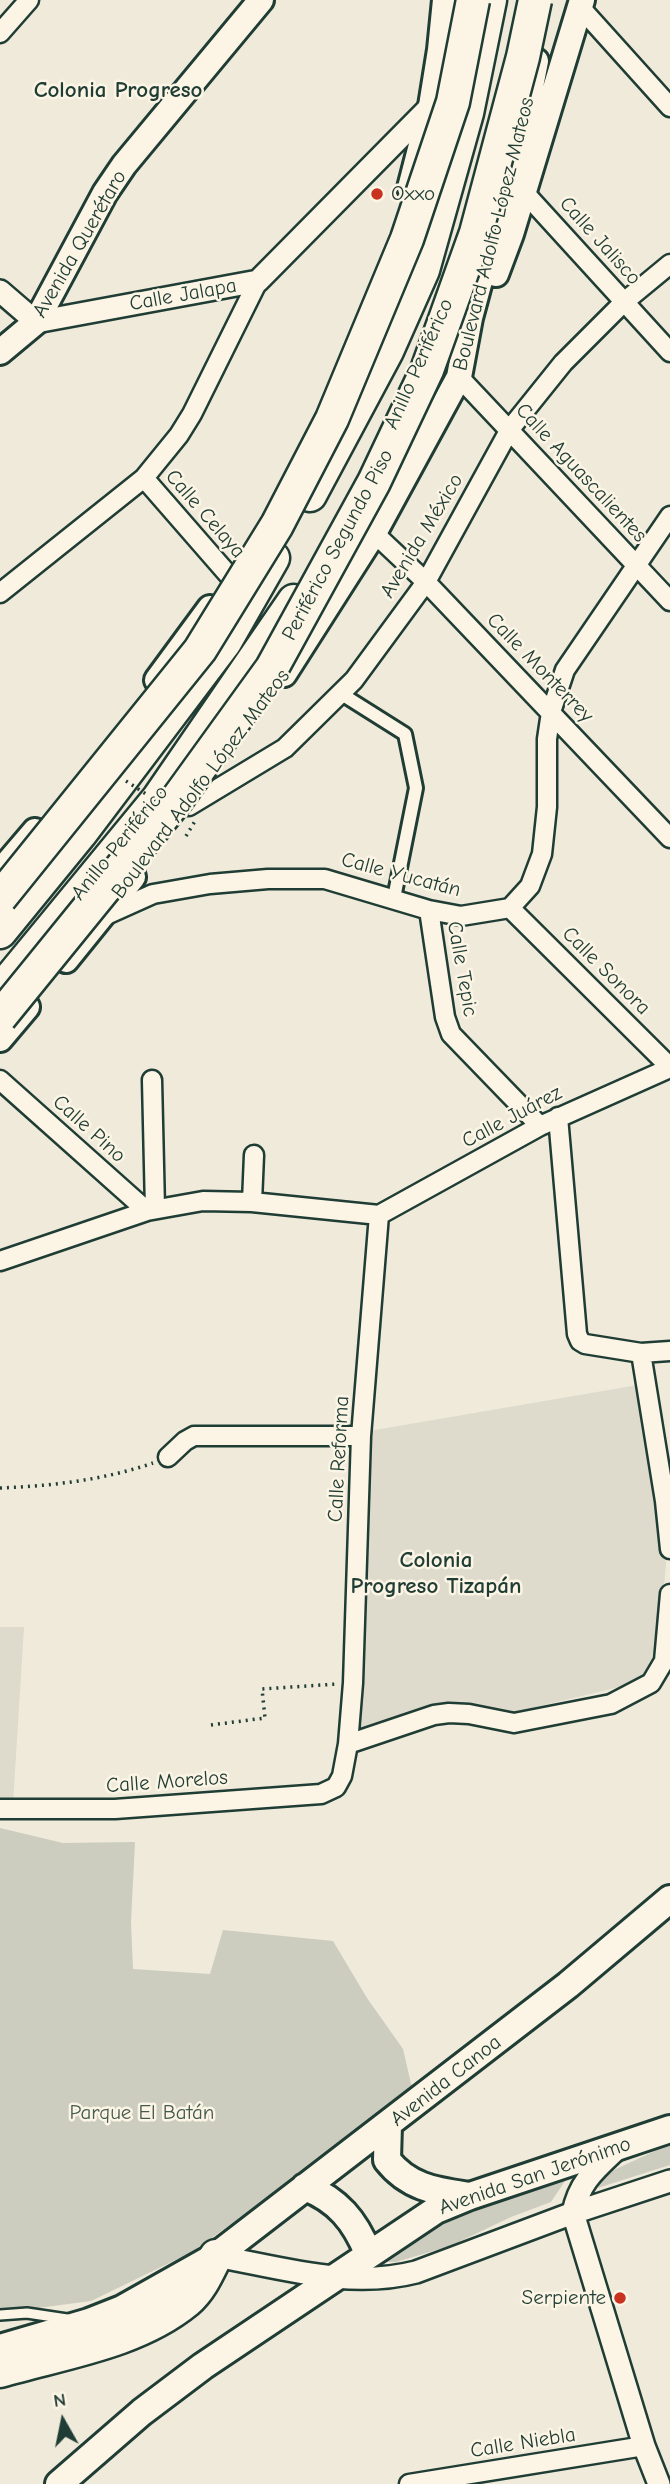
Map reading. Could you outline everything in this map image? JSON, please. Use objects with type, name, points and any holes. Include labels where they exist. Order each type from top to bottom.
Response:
[{"type":"highway","points":[[0,898],[200,650],[277,525],[332,419],[407,239],[453,102],[473,0]]},
{"type":"highway","name":"Anillo Periférico","points":[[0,932],[80,834],[225,642],[305,504],[387,351],[423,270],[467,113],[490,0]]},
{"type":"highway","name":"Anillo Periférico","points":[[0,991],[158,799],[287,615],[379,452],[452,292],[496,128],[524,0]]},
{"type":"highway","name":"Periférico Segundo Piso","points":[[0,1017],[178,798],[272,668],[374,482],[427,370],[476,233],[523,57],[535,0]]},
{"type":"highway","points":[[3,2362],[87,2347],[150,2323],[191,2297],[205,2280],[216,2256]]},
{"type":"main road","points":[[0,872],[127,721],[232,579],[289,475],[352,349],[402,218],[431,106],[445,0]]},
{"type":"main road","name":"Boulevard Adolfo López Mateos","points":[[0,1039],[192,814],[374,533],[459,377],[470,318],[528,102],[547,0]]},
{"type":"main road","name":"Avenida Querétaro","points":[[0,352],[36,322],[104,193],[257,2]]},
{"type":"main road","points":[[459,377],[511,234],[569,44],[579,2]]},
{"type":"main road","name":"Avenida Canoa","points":[[216,2256],[568,1986],[670,1899]]},
{"type":"main road","points":[[388,2125],[387,2160],[403,2177],[424,2188],[470,2196]]},
{"type":"main road","name":"Avenida San Jerónimo","points":[[59,2484],[125,2426],[193,2374],[436,2210],[470,2196],[670,2129]]},
{"type":"main road","points":[[305,2187],[332,2200],[343,2210],[357,2228],[369,2253]]},
{"type":"main road","points":[[3,2362],[122,2309],[216,2256]]},
{"type":"street","points":[[0,33],[29,0]]},
{"type":"street","points":[[579,2],[670,107]]},
{"type":"street","name":"Calle Jalapa","points":[[36,322],[258,281],[431,106]]},
{"type":"street","name":"Calle Jalisco","points":[[524,192],[670,352]]},
{"type":"street","name":"Avenida México","points":[[192,814],[285,748],[354,680],[426,582],[510,429],[563,363],[624,302],[670,264]]},
{"type":"street","points":[[0,593],[145,478],[192,414],[258,281]]},
{"type":"street","points":[[0,291],[36,322]]},
{"type":"street","name":"Calle Aguascalientes","points":[[459,377],[670,601]]},
{"type":"street","name":"Calle Celaya","points":[[145,478],[232,579]]},
{"type":"street","points":[[510,908],[530,886],[542,854],[547,807],[547,739],[551,712],[565,670],[670,516]]},
{"type":"street","name":"Calle Monterrey","points":[[374,533],[426,582],[670,838]]},
{"type":"street","points":[[340,693],[405,734],[416,788],[394,898]]},
{"type":"street","name":"Calle Yucatán","points":[[102,918],[153,894],[210,884],[268,879],[325,879],[429,910],[461,916],[510,908]]},
{"type":"street","name":"Calle Sonora","points":[[510,908],[670,1068]]},
{"type":"street","name":"Calle Tepic","points":[[429,910],[445,1017],[451,1034],[540,1126]]},
{"type":"street","name":"Calle Juárez","points":[[379,1216],[540,1126],[670,1068]]},
{"type":"street","name":"Calle Pino","points":[[0,1080],[151,1210]]},
{"type":"street","points":[[151,1210],[152,1080]]},
{"type":"street","points":[[558,1117],[577,1334],[580,1341],[641,1353],[670,1351]]},
{"type":"street","points":[[252,1202],[254,1156]]},
{"type":"street","points":[[0,1261],[151,1210],[203,1201],[252,1202],[379,1216]]},
{"type":"street","name":"Calle Reforma","points":[[336,1787],[342,1776],[348,1744],[353,1683],[361,1436],[379,1216]]},
{"type":"street","points":[[641,1353],[670,1549]]},
{"type":"street","points":[[168,1457],[194,1436],[361,1436]]},
{"type":"street","points":[[348,1744],[434,1715],[449,1713],[514,1723],[611,1704],[651,1683],[664,1661],[670,1594]]},
{"type":"street","name":"Calle Morelos","points":[[0,1809],[115,1809],[321,1794],[336,1787]]},
{"type":"street","points":[[620,2146],[585,2180],[576,2195],[573,2213],[644,2446],[659,2484]]},
{"type":"street","points":[[216,2256],[334,2278],[380,2279],[416,2272],[573,2213],[670,2181]]},
{"type":"street","name":"Calle Niebla","points":[[409,2484],[644,2446]]},
{"type":"lane","points":[[0,2315],[27,2314],[89,2322]]},
{"type":"path","points":[[124,780],[153,799]]},
{"type":"path","points":[[176,829],[186,836],[192,814]]},
{"type":"path","points":[[0,1488],[47,1486],[138,1468],[168,1457]]},
{"type":"path","points":[[211,1725],[265,1718],[262,1689],[353,1683]]},
{"type":"shaded area","points":[[638,1385],[666,1563],[660,1633],[648,1680],[507,1714],[450,1703],[358,1734],[369,1431]]},
{"type":"shaded area","points":[[0,1627],[24,1627],[13,1803],[0,1801]]},
{"type":"green space","name":"Parque El Batán","points":[[0,1828],[63,1843],[135,1842],[131,1922],[133,1969],[210,1974],[223,1930],[333,1941],[367,1998],[403,2049],[412,2088],[342,2146],[190,2253],[91,2301],[0,2313]]},
{"type":"green space","points":[[670,2144],[670,2165],[588,2191],[603,2175]]},
{"type":"green space","points":[[573,2169],[551,2202],[511,2217],[450,2246],[396,2262],[377,2262],[436,2220]]},
{"type":"place","name":"Oxxo","points":[[377,194]]},
{"type":"place","name":"Serpiente","points":[[620,2298]]},
{"type":"district","name":"Colonia Progreso","points":[[118,90]]},
{"type":"district","name":"Colonia Progreso Tizapán","points":[[436,1573]]}]
